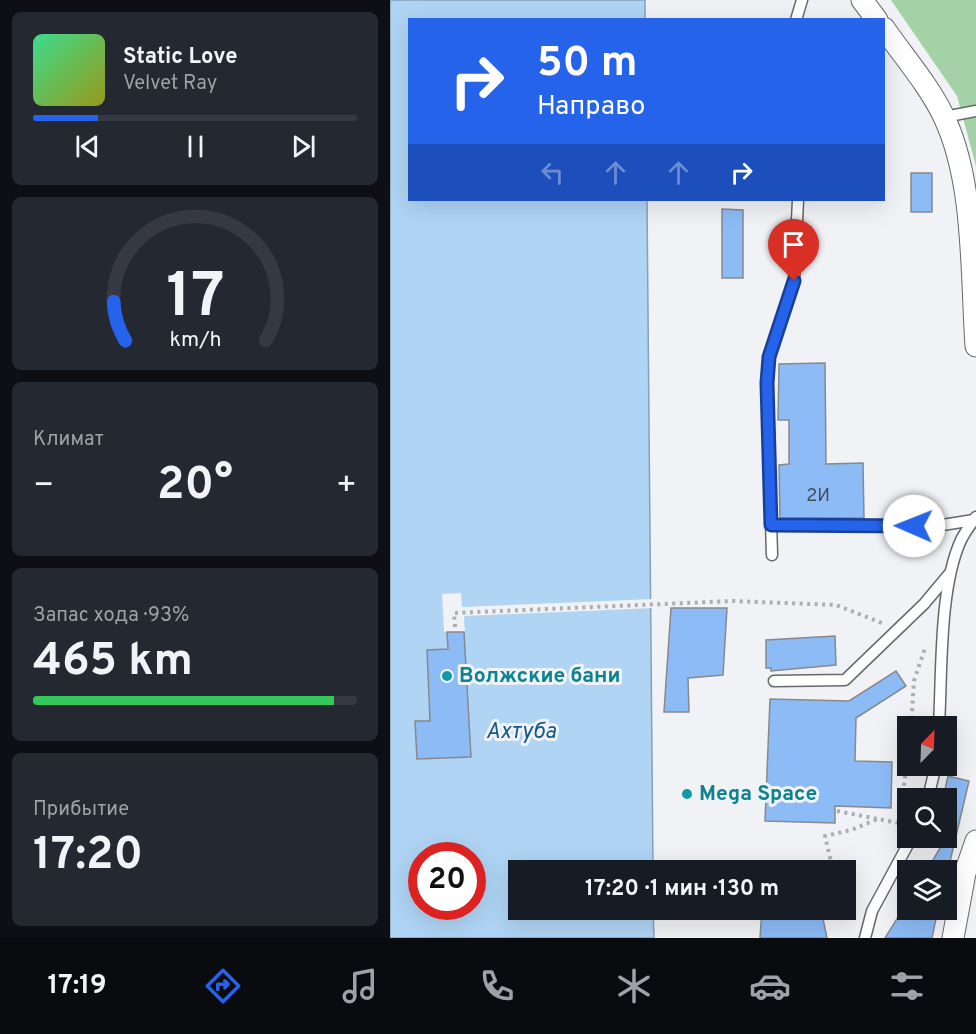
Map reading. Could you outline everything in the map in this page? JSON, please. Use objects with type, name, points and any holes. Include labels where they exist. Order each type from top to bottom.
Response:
[{"type":"street","points":[[862,0],[876,18]]},
{"type":"street","points":[[885,29],[944,117],[957,148],[966,189],[976,346]]},
{"type":"street","points":[[953,938],[976,841]]},
{"type":"lane","points":[[797,18],[802,0]]},
{"type":"lane","points":[[944,117],[976,111]]},
{"type":"lane","points":[[772,555],[767,383],[769,357],[794,281],[798,201]]},
{"type":"lane","points":[[771,525],[936,526],[975,518]]},
{"type":"lane","points":[[940,716],[946,597],[950,573],[961,539],[975,518]]},
{"type":"lane","points":[[774,681],[845,680],[924,604],[950,573]]},
{"type":"lane","points":[[865,938],[872,911],[906,848]]},
{"type":"path","points":[[455,627],[454,613],[733,601],[836,605],[898,629]]},
{"type":"path","points":[[837,811],[897,823]]},
{"type":"path","points":[[831,860],[825,836],[851,830],[878,819]]},
{"type":"green space","points":[[891,0],[976,0],[976,166],[957,96]]},
{"type":"water","name":"Ахтуба","points":[[390,0],[645,0],[645,18],[408,18],[408,201],[647,201],[653,860],[508,860],[508,920],[653,920],[654,938],[390,938]]},
{"type":"pier","points":[[461,593],[462,607],[654,599],[654,608],[464,616],[465,632],[444,632],[442,594]]},
{"type":"building","points":[[911,173],[932,173],[932,212],[911,212]]},
{"type":"building","points":[[722,209],[743,210],[743,278],[722,278]]},
{"type":"building","points":[[825,363],[826,464],[863,463],[864,518],[780,518],[779,465],[789,464],[789,420],[778,420],[779,364]]},
{"type":"building","points":[[671,608],[727,608],[723,675],[688,678],[689,712],[664,712]]},
{"type":"building","name":"Волжские бани","points":[[447,632],[464,632],[471,757],[417,759],[415,721],[430,721],[427,650],[448,649]]},
{"type":"building","points":[[835,636],[836,665],[771,671],[771,668],[766,668],[766,640]]},
{"type":"building","points":[[896,671],[906,686],[856,718],[855,761],[892,762],[891,808],[835,806],[835,823],[765,821],[770,699],[849,701]]},
{"type":"building","points":[[948,776],[969,781],[957,832],[957,788],[945,788]]},
{"type":"building","points":[[940,848],[953,848],[950,860],[933,860]]},
{"type":"building","points":[[897,919],[936,920],[932,938],[885,938]]},
{"type":"building","points":[[761,920],[823,920],[827,938],[760,938]]},
{"type":"place","name":"Волжские бани","points":[[447,676]]},
{"type":"place","name":"Mega Space","points":[[687,794]]},
{"type":"route","points":[[794,281],[769,357],[767,383],[771,525],[914,526]]}]
